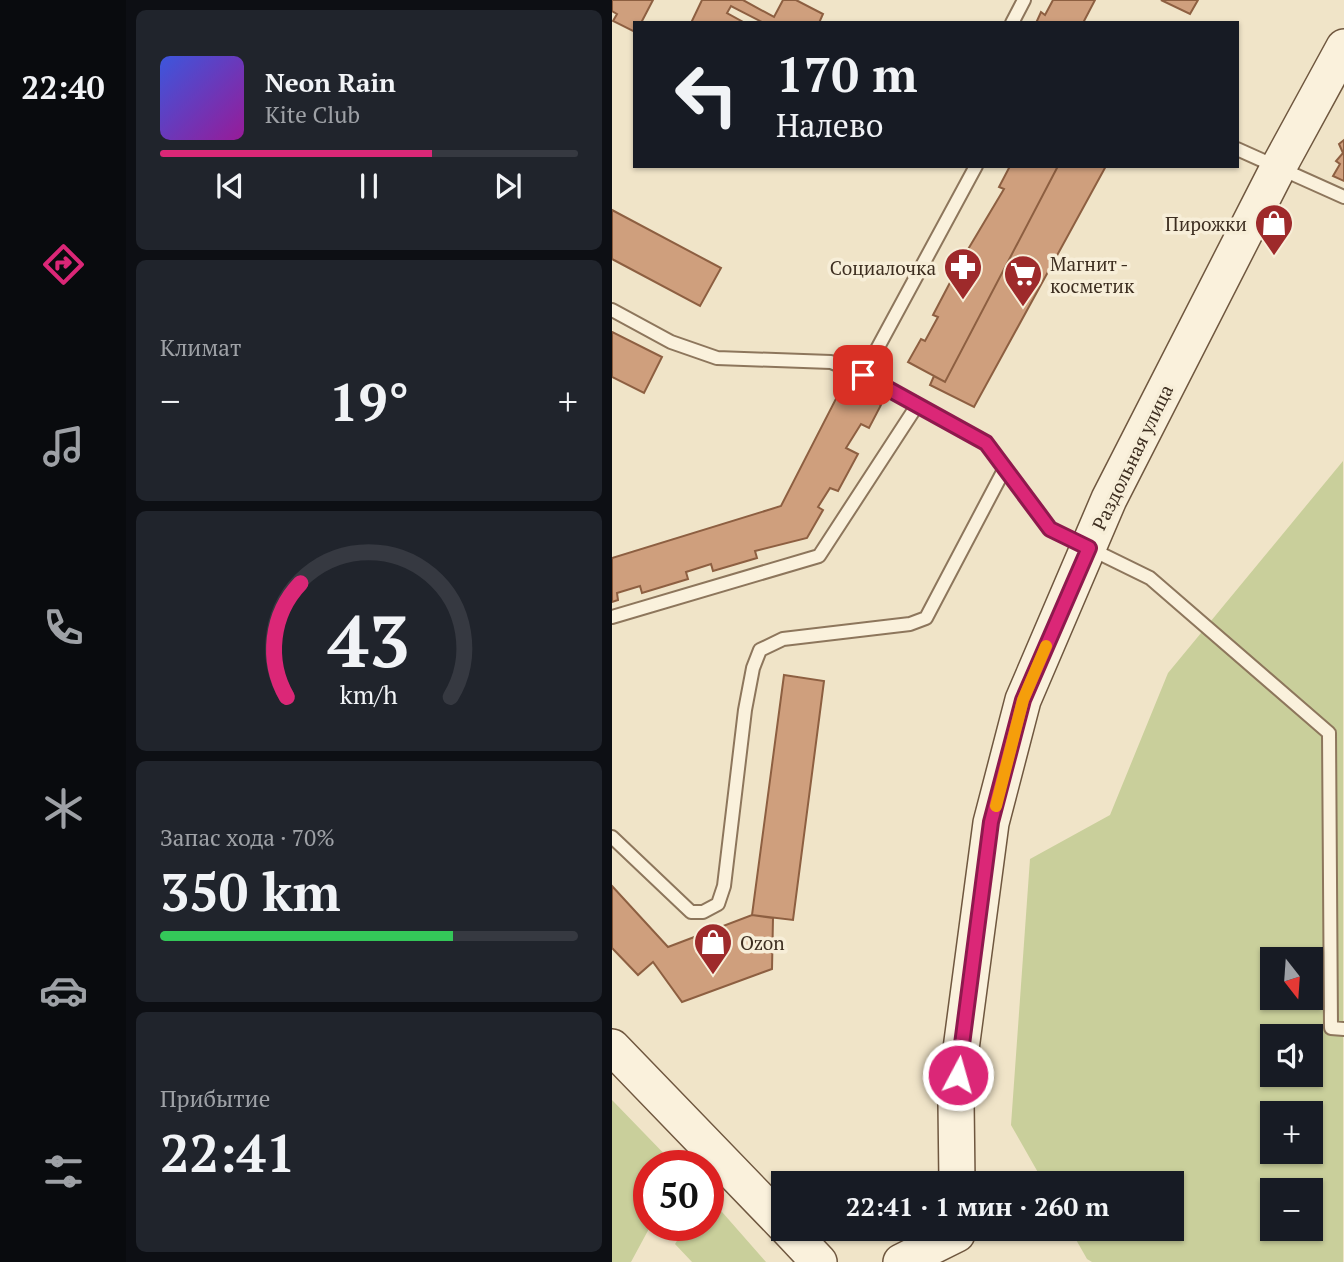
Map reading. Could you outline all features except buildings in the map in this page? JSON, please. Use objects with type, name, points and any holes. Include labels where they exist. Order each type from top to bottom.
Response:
[{"type":"main road","name":"Раздольная улица","points":[[957,1171],[956,1102],[961,1049],[991,822],[1023,700],[1115,487],[1278,168],[1344,47]]},
{"type":"main road","points":[[612,1047],[771,1212]]},
{"type":"main road","points":[[799,1241],[819,1262]]},
{"type":"main road","points":[[901,1262],[957,1242]]},
{"type":"lane","points":[[1013,21],[1024,0]]},
{"type":"lane","points":[[1239,150],[1344,197]]},
{"type":"lane","points":[[863,375],[975,168]]},
{"type":"lane","points":[[612,310],[671,342],[717,358],[831,362],[863,375],[916,407],[986,443],[1050,529],[1150,578],[1329,733],[1331,1028],[1344,1029]]},
{"type":"lane","points":[[612,617],[819,556],[916,407]]},
{"type":"lane","points":[[612,837],[691,912],[703,912],[718,904],[724,886],[745,710],[753,668],[760,650],[768,643],[783,639],[910,624],[926,618],[1005,468]]},
{"type":"green space","points":[[1343,461],[1343,1262],[1092,1262],[1087,1259],[1077,1241],[1184,1241],[1184,1171],[1037,1171],[1011,1125],[1030,859],[1110,815],[1168,673]]},
{"type":"green space","points":[[612,1100],[660,1150],[633,1150],[633,1241],[642,1241],[631,1262],[612,1262]]},
{"type":"green space","points":[[724,1214],[766,1262],[692,1262],[675,1244],[677,1241],[724,1241]]},
{"type":"slow traffic","points":[[996,806],[1023,700],[1046,646]]},
{"type":"place","name":"Пирожки","points":[[1274,257]]},
{"type":"place","name":"Социалочка","points":[[963,301]]},
{"type":"place","name":"Магнит - косметик","points":[[1023,308]]},
{"type":"place","name":"Ozon","points":[[713,976]]},
{"type":"route","points":[[863,375],[916,407],[986,443],[1050,529],[1089,548],[1023,700],[991,822],[958,1075]]}]
